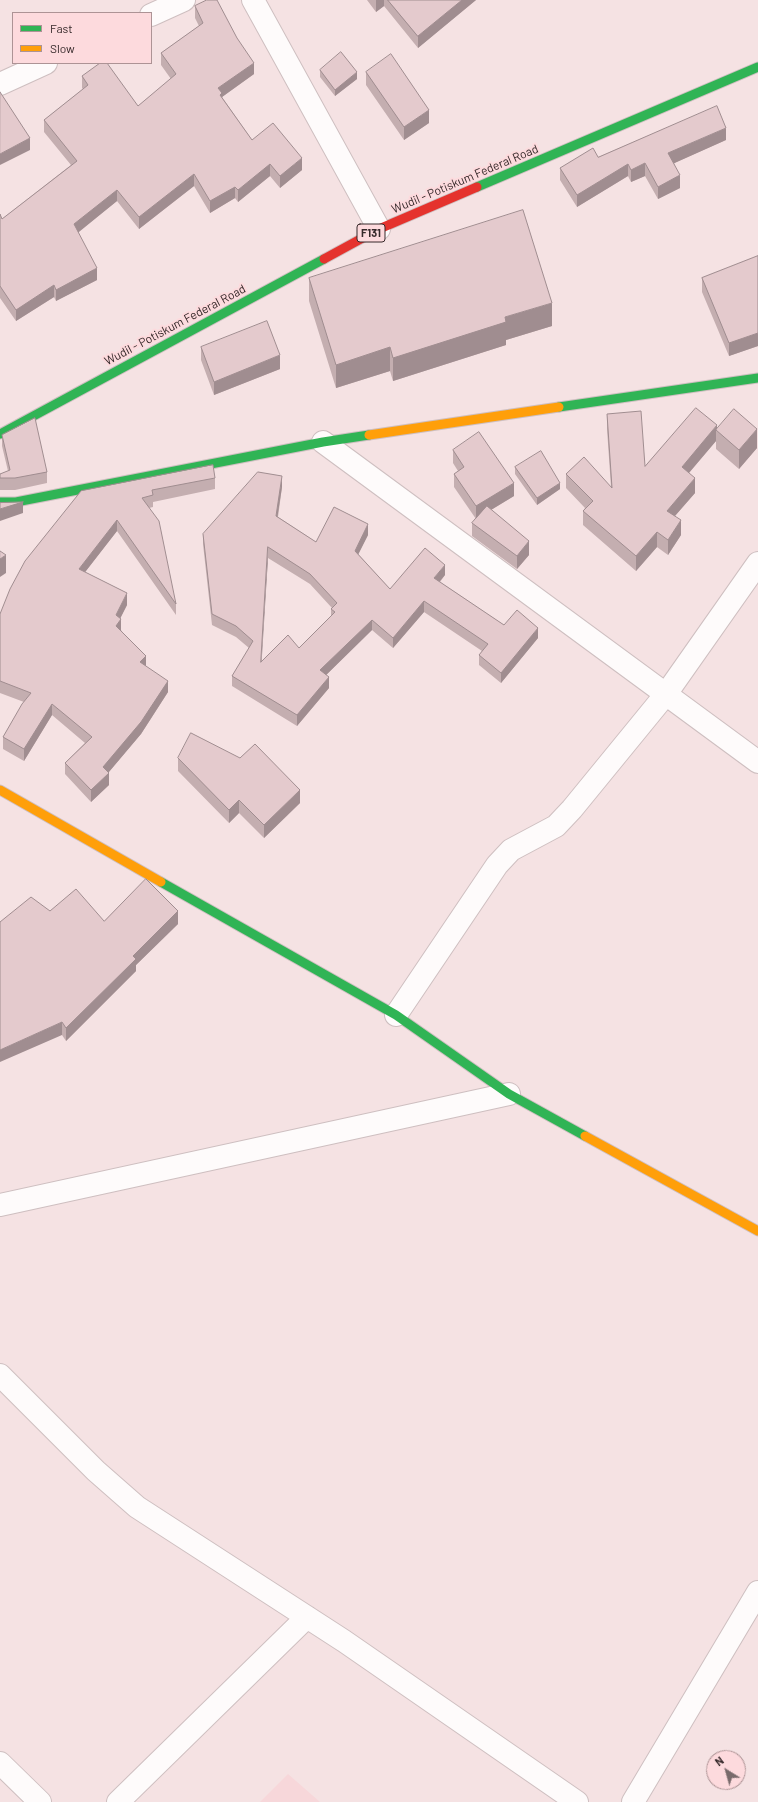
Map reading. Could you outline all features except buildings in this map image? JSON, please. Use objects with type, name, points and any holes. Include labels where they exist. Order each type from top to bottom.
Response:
[{"type":"main road","name":"Wudil - Potiskum Federal Road","points":[[0,434],[379,229],[758,67]]},
{"type":"main road","points":[[0,502],[16,502],[323,442],[758,378]]},
{"type":"main road","points":[[0,790],[396,1015],[509,1094],[758,1231]]},
{"type":"street","points":[[152,15],[184,0]]},
{"type":"street","points":[[253,0],[379,229]]},
{"type":"street","points":[[0,84],[44,64]]},
{"type":"street","points":[[323,442],[758,762]]},
{"type":"street","points":[[396,1015],[497,865],[511,850],[556,826],[572,809],[666,694],[758,563]]},
{"type":"street","points":[[0,1205],[509,1094]]},
{"type":"street","points":[[0,1375],[96,1471],[137,1507],[344,1641],[577,1802]]},
{"type":"street","points":[[633,1802],[758,1592]]},
{"type":"street","points":[[118,1802],[307,1617]]},
{"type":"street","points":[[0,1763],[40,1802]]},
{"type":"shaded area","points":[[288,1774],[320,1802],[260,1802]]},
{"type":"traffic: fast","points":[[477,187],[758,67]]},
{"type":"traffic: fast","points":[[0,434],[324,259]]},
{"type":"traffic: fast","points":[[559,407],[758,378]]},
{"type":"traffic: fast","points":[[0,502],[16,502],[323,442],[369,435]]},
{"type":"traffic: fast","points":[[161,882],[396,1015],[509,1094],[585,1136]]},
{"type":"traffic: slow","points":[[369,435],[559,407]]},
{"type":"traffic: slow","points":[[0,790],[161,882]]},
{"type":"traffic: slow","points":[[585,1136],[758,1231]]},
{"type":"traffic: jam","points":[[324,259],[379,229],[477,187]]}]
